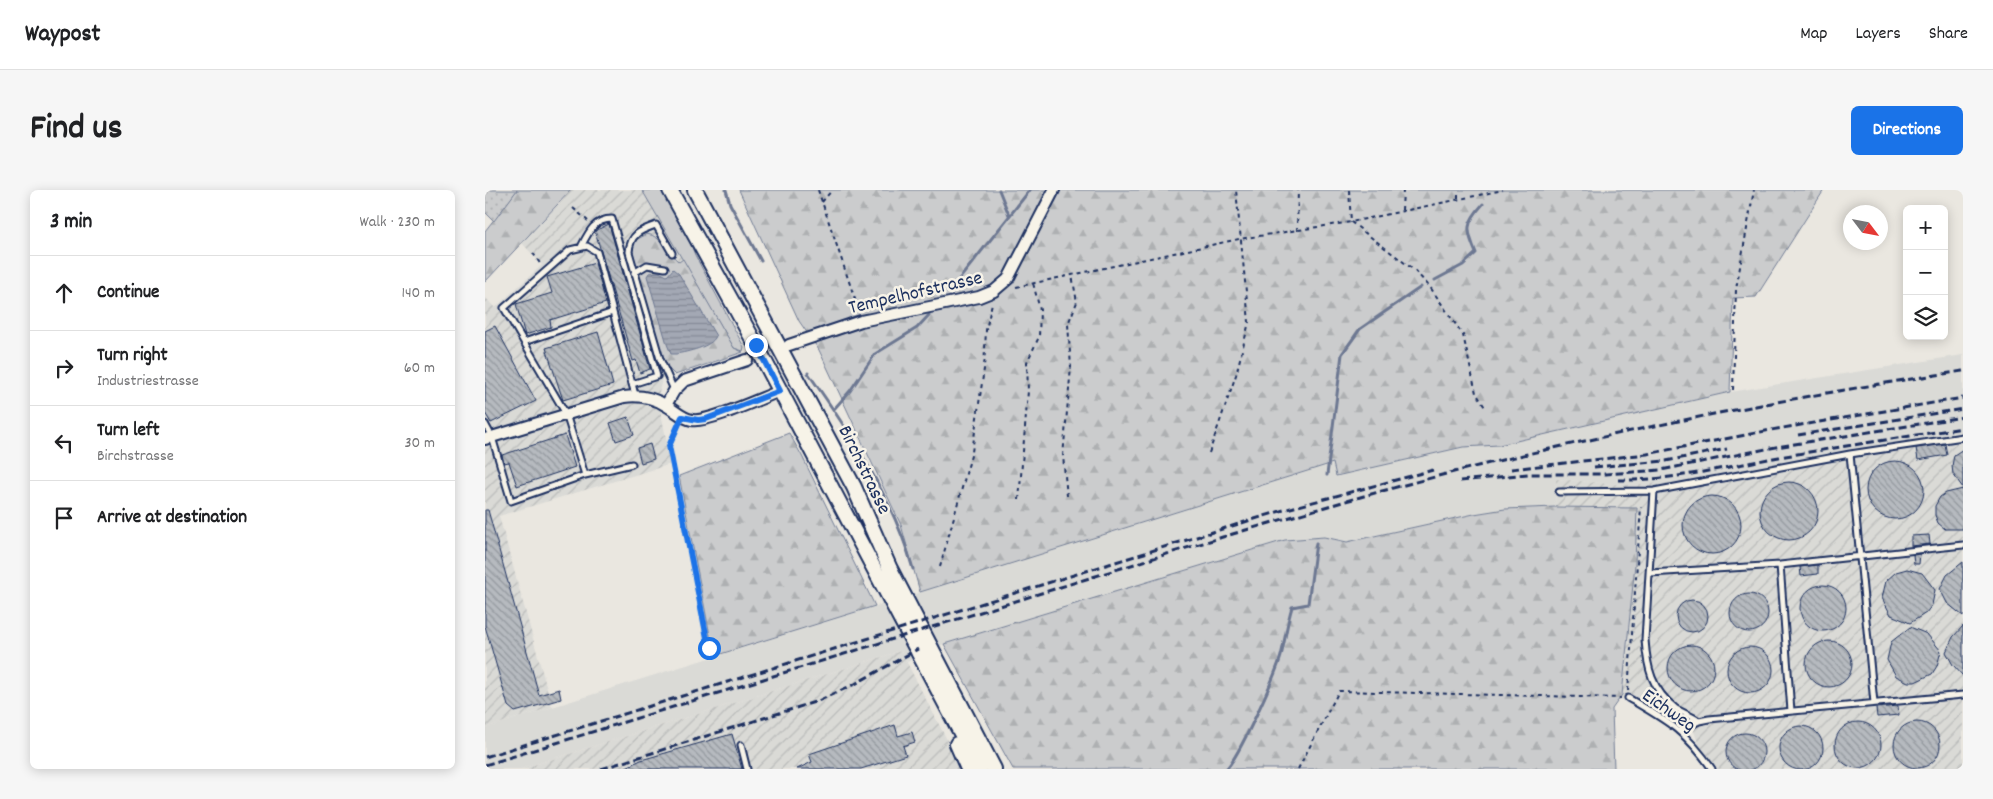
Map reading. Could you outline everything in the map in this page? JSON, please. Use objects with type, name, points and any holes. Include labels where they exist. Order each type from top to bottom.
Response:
[{"type":"main road","name":"Birchstrasse","points":[[670,190],[780,391],[937,692],[980,769]]},
{"type":"main road","name":"Birchstrasse","points":[[695,190],[854,487],[890,569],[994,769]]},
{"type":"main road","points":[[780,391],[798,382]]},
{"type":"main road","name":"Birchstrasse","points":[[937,692],[968,769]]},
{"type":"street","name":"Tempelhofstrasse","points":[[789,345],[861,321],[979,297],[994,291],[1008,279],[1054,190]]},
{"type":"street","points":[[666,405],[674,391],[684,381],[747,360]]},
{"type":"street","points":[[488,438],[635,395],[651,398],[666,405],[682,417],[698,420],[706,419],[780,391]]},
{"type":"lane","points":[[581,248],[593,226],[604,219],[612,219],[657,376],[632,384]]},
{"type":"lane","points":[[673,253],[656,225],[640,231],[629,245],[634,272],[660,359],[674,391]]},
{"type":"lane","points":[[585,475],[566,414],[505,308],[570,250],[587,246],[597,252],[635,395]]},
{"type":"lane","points":[[634,272],[647,265],[665,268]]},
{"type":"lane","points":[[524,342],[613,312]]},
{"type":"lane","points":[[485,424],[488,438],[511,501],[585,475],[632,464]]},
{"type":"lane","points":[[1559,492],[1654,491],[1850,454],[1963,437]]},
{"type":"lane","points":[[1850,454],[1874,703]]},
{"type":"lane","points":[[1654,491],[1645,640],[1647,664],[1652,682],[1663,697],[1677,709],[1699,721]]},
{"type":"lane","points":[[1650,573],[1780,565],[1963,545]]},
{"type":"lane","points":[[1780,565],[1791,711]]},
{"type":"lane","points":[[1680,731],[1699,721],[1963,695]]},
{"type":"lane","name":"Eichweg","points":[[1628,698],[1680,731],[1693,742],[1712,769]]},
{"type":"lane","points":[[741,745],[747,769]]},
{"type":"path","points":[[818,190],[861,321]]},
{"type":"path","points":[[822,202],[832,190]]},
{"type":"path","points":[[1209,453],[1236,375],[1249,322],[1239,239],[1236,190]]},
{"type":"path","points":[[1297,231],[1298,190]]},
{"type":"path","points":[[1349,190],[1351,222],[1414,270],[1430,287],[1463,335],[1476,393],[1486,409]]},
{"type":"path","points":[[1402,210],[1403,190]]},
{"type":"path","points":[[1458,198],[1459,190]]},
{"type":"path","points":[[1014,287],[1239,239],[1351,222],[1503,190]]},
{"type":"path","points":[[1733,390],[1736,289],[1754,190]]},
{"type":"path","points":[[573,208],[590,222]]},
{"type":"path","points":[[533,253],[540,264]]},
{"type":"path","points":[[1067,496],[1063,456],[1071,367],[1068,324],[1077,302],[1072,275]]},
{"type":"path","points":[[1019,500],[1028,391],[1027,362],[1039,337],[1040,310],[1033,283]]},
{"type":"path","points":[[940,568],[972,452],[984,369],[986,330],[994,291]]},
{"type":"path","points":[[682,417],[669,446],[709,648]]},
{"type":"path","points":[[1298,769],[1339,691],[1628,698],[1641,507]]},
{"type":"shaded area","points":[[567,190],[642,190],[695,277],[694,282],[733,348],[742,352],[662,378],[658,397],[671,464],[499,516],[552,707],[485,728],[485,297],[495,308],[542,265],[522,243],[564,199]]},
{"type":"shaded area","points":[[673,269],[679,274],[716,336],[714,340],[704,346],[676,354],[671,354],[667,344],[647,276],[649,273],[659,272],[667,276]]},
{"type":"shaded area","points":[[1963,355],[1963,433],[1860,449],[1669,485],[1624,485],[1556,479],[1555,507],[1505,509],[1474,514],[1347,542],[1324,537],[1285,540],[944,644],[907,662],[901,651],[521,769],[485,769],[485,728],[1334,463],[1337,476],[1463,447],[1499,445],[1730,392]]},
{"type":"shaded area","points":[[1963,433],[1963,769],[1715,769],[1698,743],[1694,731],[1684,721],[1653,701],[1622,700],[1635,564],[1637,508],[1555,507],[1556,479],[1624,485],[1668,483],[1669,485],[1860,449]]},
{"type":"shaded area","points":[[901,651],[962,769],[521,769]]},
{"type":"green space","points":[[485,190],[517,190],[494,221],[485,212]]},
{"type":"green space","points":[[517,190],[571,190],[485,282],[485,231]]},
{"type":"green space","points":[[642,190],[664,190],[687,234],[695,255],[744,347],[743,351],[734,348]]},
{"type":"green space","points":[[739,190],[1824,190],[1756,297],[1733,298],[1730,392],[1499,445],[1463,447],[1336,476],[1333,463],[920,592],[901,525],[819,350],[799,321]]},
{"type":"green space","points":[[647,234],[661,241],[679,262],[683,259],[734,348],[743,352],[675,375],[668,368],[662,356],[632,253],[634,241]]},
{"type":"green space","points":[[789,433],[875,606],[714,656],[679,476]]},
{"type":"green space","points":[[1555,507],[1637,508],[1635,564],[1622,695],[1612,709],[1614,769],[1013,769],[944,644],[1285,540],[1324,537],[1347,542],[1474,514],[1505,509]]},
{"type":"building","points":[[609,224],[650,369],[640,373],[636,360],[633,361],[595,231]]},
{"type":"building","points":[[595,263],[606,303],[550,320],[551,327],[525,335],[516,304],[552,293],[547,277]]},
{"type":"building","points":[[495,326],[536,401],[491,423],[485,413],[485,331]]},
{"type":"building","points":[[598,332],[613,385],[563,400],[546,348]]},
{"type":"building","points":[[628,417],[634,435],[616,441],[610,423]]},
{"type":"building","points":[[565,435],[575,467],[517,486],[509,462],[504,463],[502,455]]},
{"type":"building","points":[[650,444],[654,459],[641,463],[637,448]]},
{"type":"building","points":[[1945,444],[1947,455],[1918,460],[1916,448]]},
{"type":"building","points":[[1963,449],[1963,488],[1953,474],[1952,466],[1954,455]]},
{"type":"building","points":[[1889,461],[1901,461],[1916,469],[1924,484],[1924,496],[1916,511],[1901,519],[1889,519],[1874,511],[1866,496],[1866,484],[1874,469]]},
{"type":"building","points":[[1783,482],[1795,482],[1810,490],[1818,505],[1818,517],[1810,532],[1795,540],[1783,540],[1768,532],[1760,517],[1760,505],[1768,490]]},
{"type":"building","points":[[1963,489],[1963,529],[1945,529],[1938,523],[1935,515],[1935,506],[1940,497],[1946,493]]},
{"type":"building","points":[[1706,496],[1718,496],[1733,504],[1741,519],[1741,531],[1733,546],[1718,554],[1706,554],[1691,546],[1683,531],[1683,519],[1691,504]]},
{"type":"building","points":[[485,510],[488,510],[539,695],[559,689],[561,699],[515,712],[508,706],[485,626]]},
{"type":"building","points":[[1929,535],[1930,544],[1911,546],[1911,536]]},
{"type":"building","points":[[1920,554],[1919,564],[1914,564],[1913,555]]},
{"type":"building","points":[[1963,562],[1963,616],[1947,603],[1940,589],[1947,575]]},
{"type":"building","points":[[1818,565],[1818,574],[1801,576],[1800,567]]},
{"type":"building","points":[[1907,569],[1922,573],[1935,590],[1932,605],[1926,613],[1910,623],[1891,615],[1882,598],[1886,581],[1896,572]]},
{"type":"building","points":[[1823,585],[1836,589],[1842,595],[1846,608],[1842,621],[1836,627],[1823,631],[1810,627],[1804,621],[1800,608],[1804,595],[1810,589]]},
{"type":"building","points":[[1749,594],[1763,599],[1768,613],[1763,627],[1749,632],[1735,627],[1730,613],[1735,599]]},
{"type":"building","points":[[1692,600],[1698,601],[1703,605],[1707,610],[1707,622],[1703,627],[1698,631],[1692,632],[1686,631],[1681,627],[1677,622],[1676,616],[1677,610],[1681,605],[1686,601]]},
{"type":"building","points":[[1963,626],[1963,676],[1953,665],[1946,652],[1953,637]]},
{"type":"building","points":[[1910,627],[1927,634],[1941,651],[1937,666],[1932,674],[1915,682],[1908,682],[1896,676],[1887,660],[1891,642]]},
{"type":"building","points":[[1829,641],[1842,645],[1848,651],[1852,664],[1848,677],[1842,683],[1829,687],[1816,683],[1810,677],[1806,664],[1810,651],[1816,645]]},
{"type":"building","points":[[1691,645],[1704,649],[1710,655],[1714,668],[1710,681],[1704,687],[1691,691],[1678,687],[1672,681],[1668,668],[1672,655],[1678,649]]},
{"type":"building","points":[[1750,647],[1763,651],[1769,657],[1773,670],[1769,683],[1763,689],[1750,693],[1737,689],[1731,683],[1727,670],[1731,657],[1737,651]]},
{"type":"building","points":[[1898,706],[1899,715],[1877,717],[1876,708]]},
{"type":"building","points":[[1858,722],[1871,726],[1877,732],[1881,745],[1877,758],[1871,764],[1858,768],[1845,764],[1839,758],[1835,745],[1839,732],[1845,726]]},
{"type":"building","points":[[1917,722],[1930,726],[1936,732],[1940,745],[1936,758],[1930,764],[1917,768],[1904,764],[1898,758],[1894,745],[1898,732],[1904,726]]},
{"type":"building","points":[[895,725],[898,736],[912,732],[915,742],[903,746],[906,755],[861,769],[797,769],[812,762],[809,754]]},
{"type":"building","points":[[1805,726],[1817,732],[1822,739],[1822,757],[1817,764],[1810,769],[1797,770],[1789,767],[1782,760],[1779,744],[1782,736],[1789,729]]},
{"type":"building","points":[[1745,733],[1758,739],[1764,752],[1758,765],[1745,771],[1732,765],[1726,752],[1732,739]]},
{"type":"building","points":[[732,734],[742,769],[622,769],[641,760]]},
{"type":"waterway","points":[[726,190],[730,204],[761,261]]},
{"type":"waterway","points":[[999,190],[1009,215]]},
{"type":"waterway","points":[[949,292],[1030,190]]},
{"type":"waterway","points":[[1435,280],[1463,265],[1476,253],[1470,238],[1469,227],[1473,217],[1483,204]]},
{"type":"waterway","points":[[1327,475],[1342,354],[1360,329],[1421,287]]},
{"type":"waterway","points":[[834,409],[850,391],[875,354],[917,328],[929,315]]},
{"type":"waterway","points":[[808,373],[839,418],[869,467],[894,517],[913,569]]},
{"type":"waterway","points":[[1226,769],[1248,733],[1272,680],[1281,656],[1292,607],[1308,604],[1316,543]]},
{"type":"tunnel","points":[[747,360],[784,346]]},
{"type":"railway","points":[[485,765],[1187,548],[1439,476],[1674,422],[1789,400],[1963,371]]},
{"type":"railway","points":[[1511,469],[1647,454],[1771,430],[1963,398]]},
{"type":"railway","points":[[1798,435],[1963,409]]},
{"type":"railway","points":[[1460,481],[1528,474],[1606,474],[1661,470],[1776,447],[1963,417]]},
{"type":"railway","points":[[1618,480],[1679,476],[1779,457],[1963,428]]},
{"type":"railway","points":[[1594,467],[1666,461],[1727,449]]},
{"type":"railway","points":[[485,757],[1287,509],[1433,470]]},
{"type":"railway","points":[[601,769],[818,701],[855,684],[918,649]]},
{"type":"route","points":[[709,648],[669,446],[682,417],[691,420],[706,419],[780,391],[756,345]]}]
